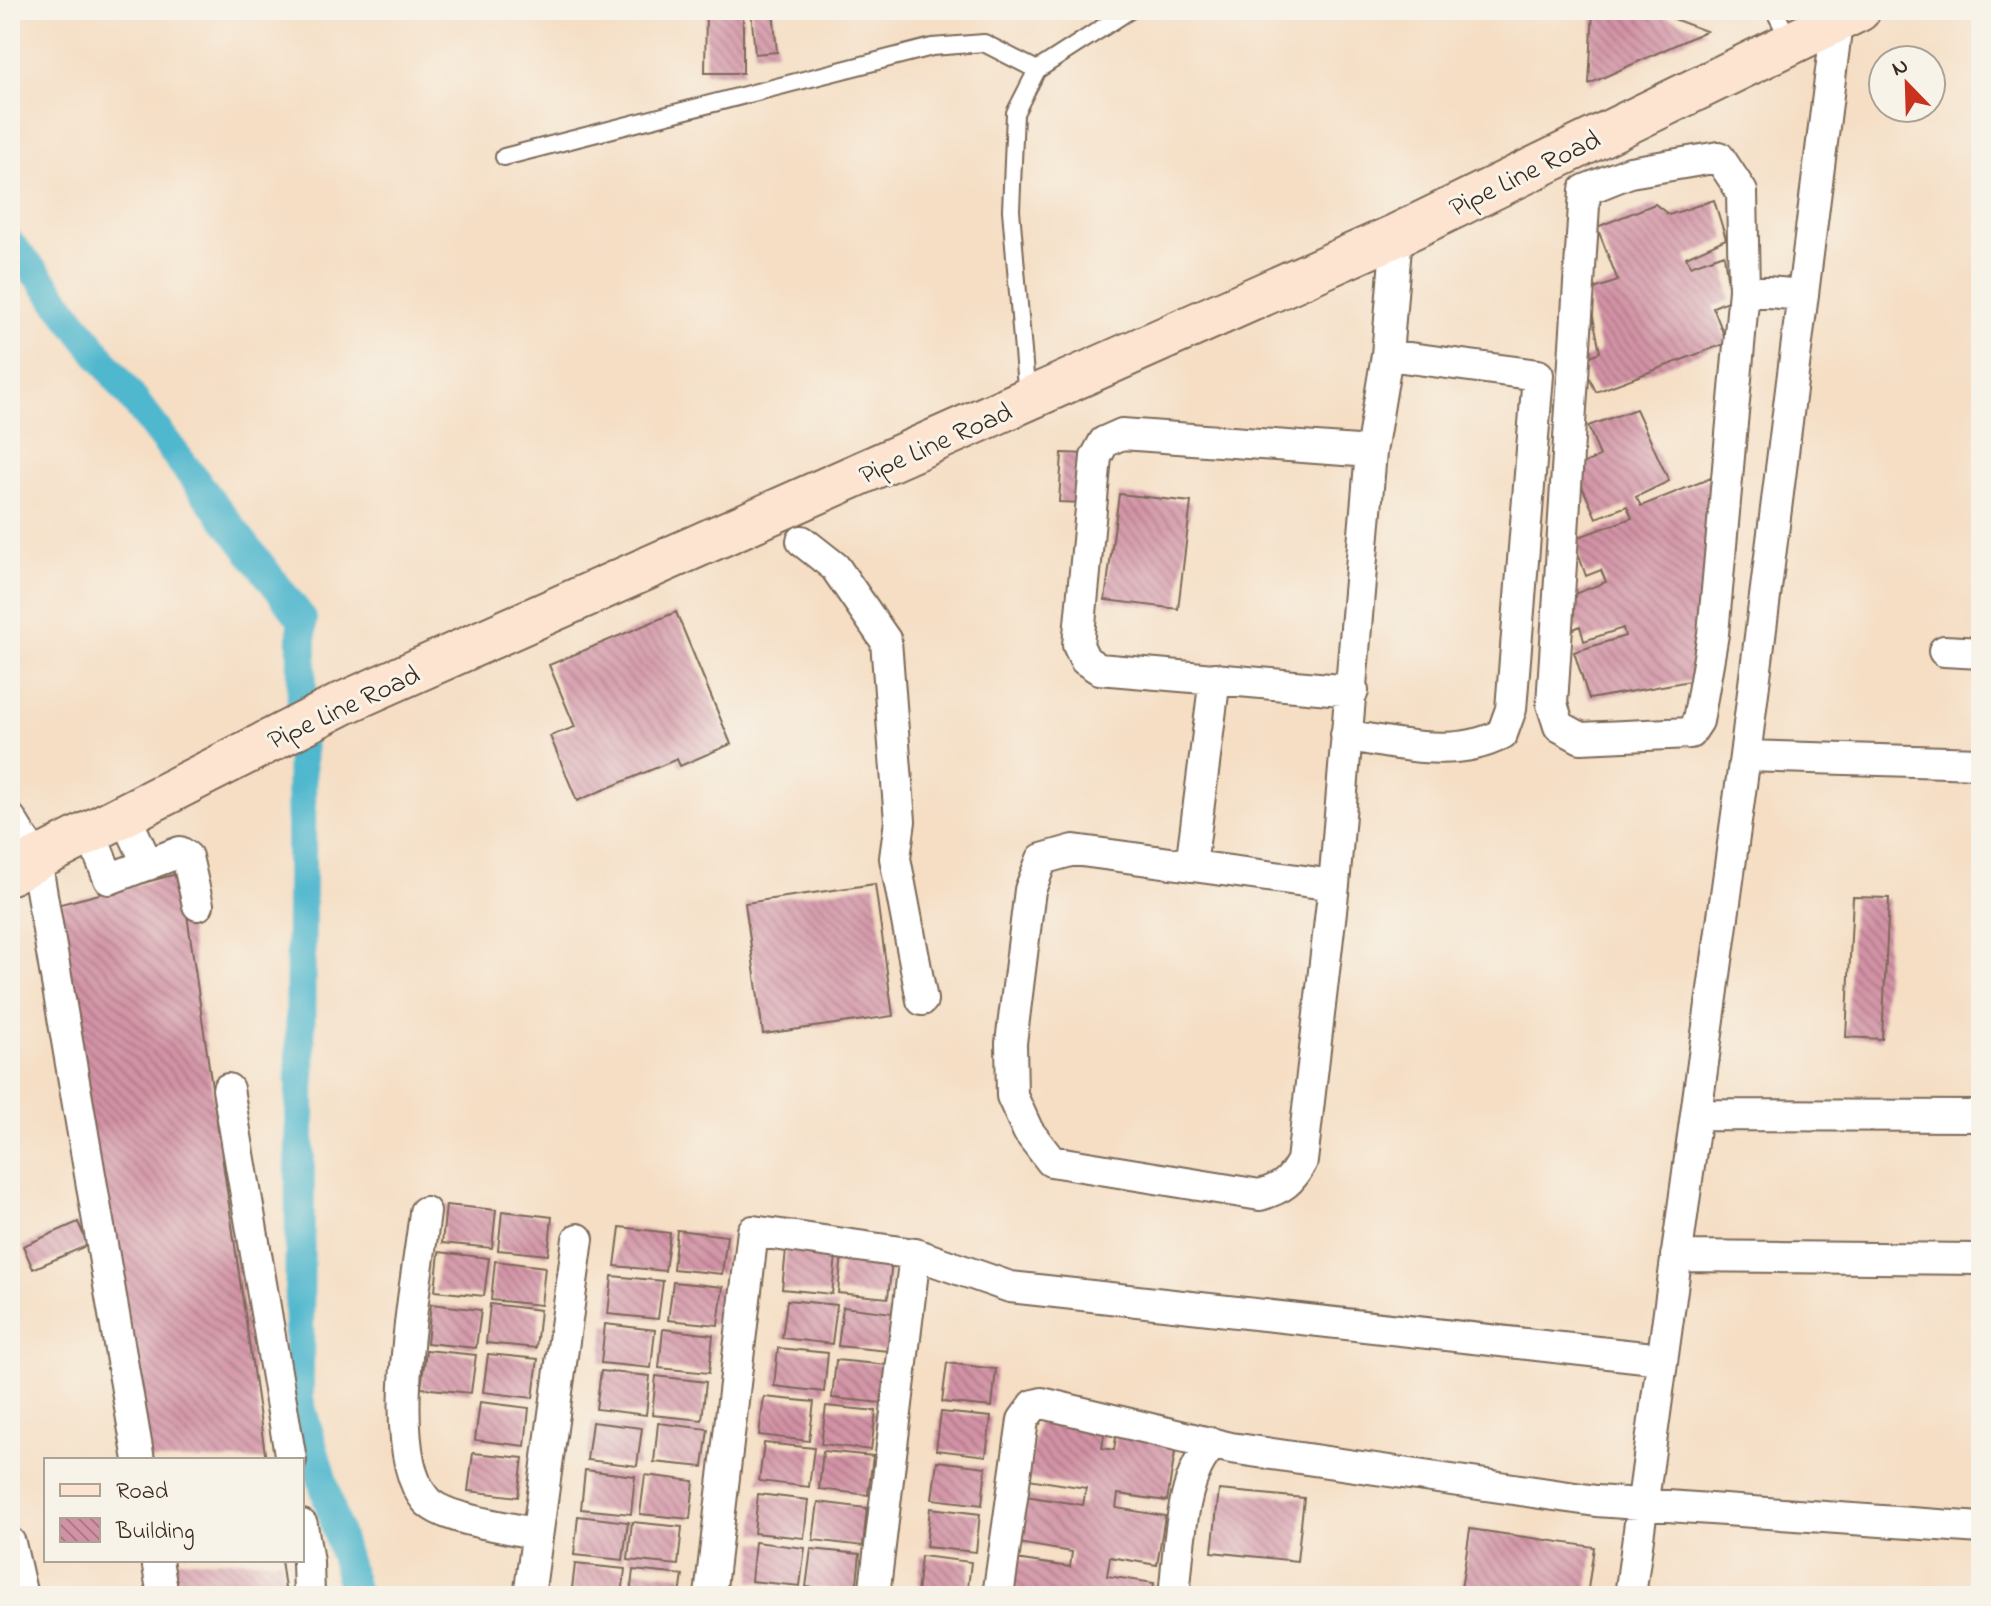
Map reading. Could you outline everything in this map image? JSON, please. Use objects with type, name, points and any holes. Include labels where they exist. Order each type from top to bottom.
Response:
[{"type":"street","name":"Pipe Line Road","points":[[23,866],[344,703],[785,528],[1028,401],[1397,235],[1783,27],[1848,17]]},
{"type":"street","points":[[1630,1596],[1745,756],[1803,295],[1848,17]]},
{"type":"street","points":[[1719,157],[1742,192],[1744,290],[1713,634],[1698,721],[1690,733],[1581,738],[1559,726],[1552,704],[1585,190],[1630,172],[1719,157]]},
{"type":"street","points":[[1334,885],[1074,850],[1042,859],[1030,890],[1011,1043],[1012,1096],[1028,1131],[1051,1161],[1260,1195],[1280,1189],[1292,1181],[1302,1161],[1334,885],[1346,735],[1353,691],[1371,452],[1387,355],[1397,235]]},
{"type":"street","points":[[1744,290],[1803,295]]},
{"type":"street","points":[[1346,735],[1428,746],[1482,745],[1502,734],[1511,709],[1538,375],[1387,355]]},
{"type":"street","points":[[1353,691],[1099,669],[1085,660],[1078,645],[1079,630],[1096,457],[1104,442],[1122,434],[1371,452]]},
{"type":"street","points":[[785,528],[835,567],[886,641],[900,821],[895,858],[922,1000]]},
{"type":"street","points":[[1713,634],[1759,641]]},
{"type":"street","points":[[1944,651],[1981,653]]},
{"type":"street","points":[[1191,866],[1215,678]]},
{"type":"street","points":[[1745,756],[1981,763]]},
{"type":"street","points":[[10,818],[23,866],[139,1458]]},
{"type":"street","points":[[107,822],[148,865]]},
{"type":"street","points":[[107,822],[109,879],[180,852],[187,857],[198,905]]},
{"type":"street","points":[[228,1089],[291,1458]]},
{"type":"street","points":[[1696,1115],[1981,1116]]},
{"type":"street","points":[[425,1212],[402,1410],[417,1484],[426,1500],[440,1511],[537,1534]]},
{"type":"street","points":[[710,1596],[753,1231],[915,1254],[1010,1287],[1662,1359]]},
{"type":"street","points":[[529,1596],[578,1239]]},
{"type":"street","points":[[874,1596],[915,1254]]},
{"type":"street","points":[[1676,1256],[1981,1259]]},
{"type":"street","points":[[998,1596],[1023,1420],[1034,1405],[1042,1403],[1171,1430],[1214,1444],[1642,1506],[1981,1528]]},
{"type":"street","points":[[1174,1596],[1186,1502],[1201,1454],[1214,1444]]},
{"type":"street","points":[[304,1537],[309,1596]]},
{"type":"street","points":[[10,1543],[22,1596]]},
{"type":"street","points":[[157,1562],[163,1596]]},
{"type":"lane","points":[[1028,401],[1011,210],[1015,113],[1037,70],[1130,10]]},
{"type":"lane","points":[[504,157],[932,47],[984,43],[1037,70]]},
{"type":"building","points":[[706,10],[743,10],[743,73],[705,73]]},
{"type":"building","points":[[751,10],[773,10],[777,52],[755,54]]},
{"type":"building","points":[[1593,10],[1650,10],[1706,31],[1589,84]]},
{"type":"building","points":[[1714,200],[1726,239],[1686,257],[1690,266],[1724,254],[1730,300],[1713,307],[1727,343],[1596,392],[1581,360],[1600,352],[1588,291],[1618,281],[1597,227],[1655,204],[1669,215]]},
{"type":"building","points":[[1636,409],[1669,481],[1636,497],[1641,506],[1711,478],[1701,679],[1589,699],[1574,652],[1625,636],[1623,628],[1584,641],[1580,626],[1572,630],[1565,612],[1574,608],[1569,596],[1606,582],[1601,570],[1586,576],[1573,539],[1632,518],[1627,506],[1596,518],[1574,468],[1600,456],[1588,426]]},
{"type":"building","points":[[1062,453],[1088,454],[1086,503],[1059,502]]},
{"type":"building","points":[[1119,494],[1191,502],[1178,609],[1105,600]]},
{"type":"building","points":[[676,612],[731,744],[680,766],[677,759],[577,801],[550,736],[575,727],[549,665]]},
{"type":"building","points":[[181,873],[266,1458],[145,1458],[49,907]]},
{"type":"building","points":[[875,884],[893,1016],[763,1034],[745,903]]},
{"type":"building","points":[[1853,897],[1889,898],[1882,1039],[1846,1037]]},
{"type":"building","points":[[446,1205],[496,1210],[492,1248],[442,1243]]},
{"type":"building","points":[[502,1211],[552,1217],[548,1255],[498,1250]]},
{"type":"building","points":[[78,1222],[88,1245],[33,1269],[23,1246]]},
{"type":"building","points":[[620,1227],[670,1233],[665,1271],[615,1266]]},
{"type":"building","points":[[677,1230],[727,1236],[722,1274],[673,1269]]},
{"type":"building","points":[[786,1250],[836,1256],[832,1294],[782,1289]]},
{"type":"building","points":[[439,1252],[489,1258],[484,1296],[435,1291]]},
{"type":"building","points":[[842,1254],[892,1260],[888,1298],[838,1293]]},
{"type":"building","points":[[495,1261],[545,1267],[541,1305],[491,1300]]},
{"type":"building","points":[[612,1276],[663,1281],[658,1319],[608,1314]]},
{"type":"building","points":[[673,1282],[723,1287],[718,1325],[668,1320]]},
{"type":"building","points":[[787,1300],[837,1305],[832,1344],[782,1338]]},
{"type":"building","points":[[431,1304],[481,1310],[476,1348],[427,1343]]},
{"type":"building","points":[[490,1304],[540,1310],[536,1348],[486,1343]]},
{"type":"building","points":[[843,1307],[893,1313],[888,1351],[838,1346]]},
{"type":"building","points":[[605,1324],[655,1330],[651,1368],[601,1363]]},
{"type":"building","points":[[663,1329],[713,1335],[709,1373],[659,1368]]},
{"type":"building","points":[[778,1348],[828,1353],[824,1392],[774,1386]]},
{"type":"building","points":[[426,1350],[476,1355],[471,1393],[421,1388]]},
{"type":"building","points":[[488,1354],[538,1359],[533,1398],[483,1392]]},
{"type":"building","points":[[836,1360],[887,1365],[882,1403],[832,1398]]},
{"type":"building","points":[[947,1363],[996,1369],[992,1407],[942,1402]]},
{"type":"building","points":[[601,1371],[650,1376],[646,1415],[596,1409]]},
{"type":"building","points":[[656,1376],[706,1382],[702,1420],[652,1415]]},
{"type":"building","points":[[764,1397],[814,1402],[809,1441],[759,1435]]},
{"type":"building","points":[[480,1402],[529,1408],[525,1446],[475,1440]]},
{"type":"building","points":[[826,1406],[876,1411],[871,1450],[821,1444]]},
{"type":"building","points":[[941,1412],[991,1417],[986,1456],[936,1450]]},
{"type":"building","points":[[1038,1418],[1105,1429],[1102,1448],[1114,1450],[1117,1431],[1177,1440],[1167,1501],[1118,1494],[1116,1508],[1165,1516],[1157,1565],[1110,1557],[1107,1576],[1154,1583],[1152,1596],[1009,1596],[1015,1559],[1070,1567],[1072,1552],[1018,1543],[1025,1496],[1083,1505],[1086,1488],[1028,1479]]},
{"type":"building","points":[[592,1422],[642,1428],[637,1466],[587,1460]]},
{"type":"building","points":[[658,1423],[708,1429],[703,1467],[654,1462]]},
{"type":"building","points":[[764,1443],[814,1448],[809,1487],[759,1481]]},
{"type":"building","points":[[823,1451],[873,1456],[868,1495],[819,1489]]},
{"type":"building","points":[[473,1453],[523,1458],[518,1497],[468,1491]]},
{"type":"building","points":[[937,1461],[986,1467],[982,1505],[932,1499]]},
{"type":"building","points":[[585,1470],[635,1476],[631,1514],[581,1509]]},
{"type":"building","points":[[645,1475],[694,1481],[690,1519],[640,1514]]},
{"type":"building","points":[[1219,1490],[1304,1498],[1297,1561],[1212,1552]]},
{"type":"building","points":[[758,1494],[808,1500],[804,1538],[754,1533]]},
{"type":"building","points":[[818,1502],[867,1508],[863,1546],[813,1540]]},
{"type":"building","points":[[930,1508],[980,1514],[976,1552],[926,1547]]},
{"type":"building","points":[[578,1516],[628,1522],[623,1560],[574,1555]]},
{"type":"building","points":[[632,1522],[682,1527],[678,1565],[628,1560]]},
{"type":"building","points":[[1470,1529],[1594,1547],[1587,1596],[1460,1596]]},
{"type":"building","points":[[755,1542],[805,1548],[800,1586],[751,1581]]},
{"type":"building","points":[[811,1549],[860,1554],[856,1592],[806,1587]]},
{"type":"building","points":[[921,1556],[971,1562],[967,1596],[917,1595]]},
{"type":"building","points":[[163,1562],[281,1562],[286,1596],[169,1596]]},
{"type":"building","points":[[575,1564],[625,1569],[622,1596],[571,1596]]},
{"type":"building","points":[[633,1570],[683,1575],[680,1596],[630,1596]]},
{"type":"building","points":[[744,1589],[789,1594],[789,1596],[744,1596]]},
{"type":"waterway","points":[[10,244],[43,282],[302,619],[299,1400],[356,1596]]}]
